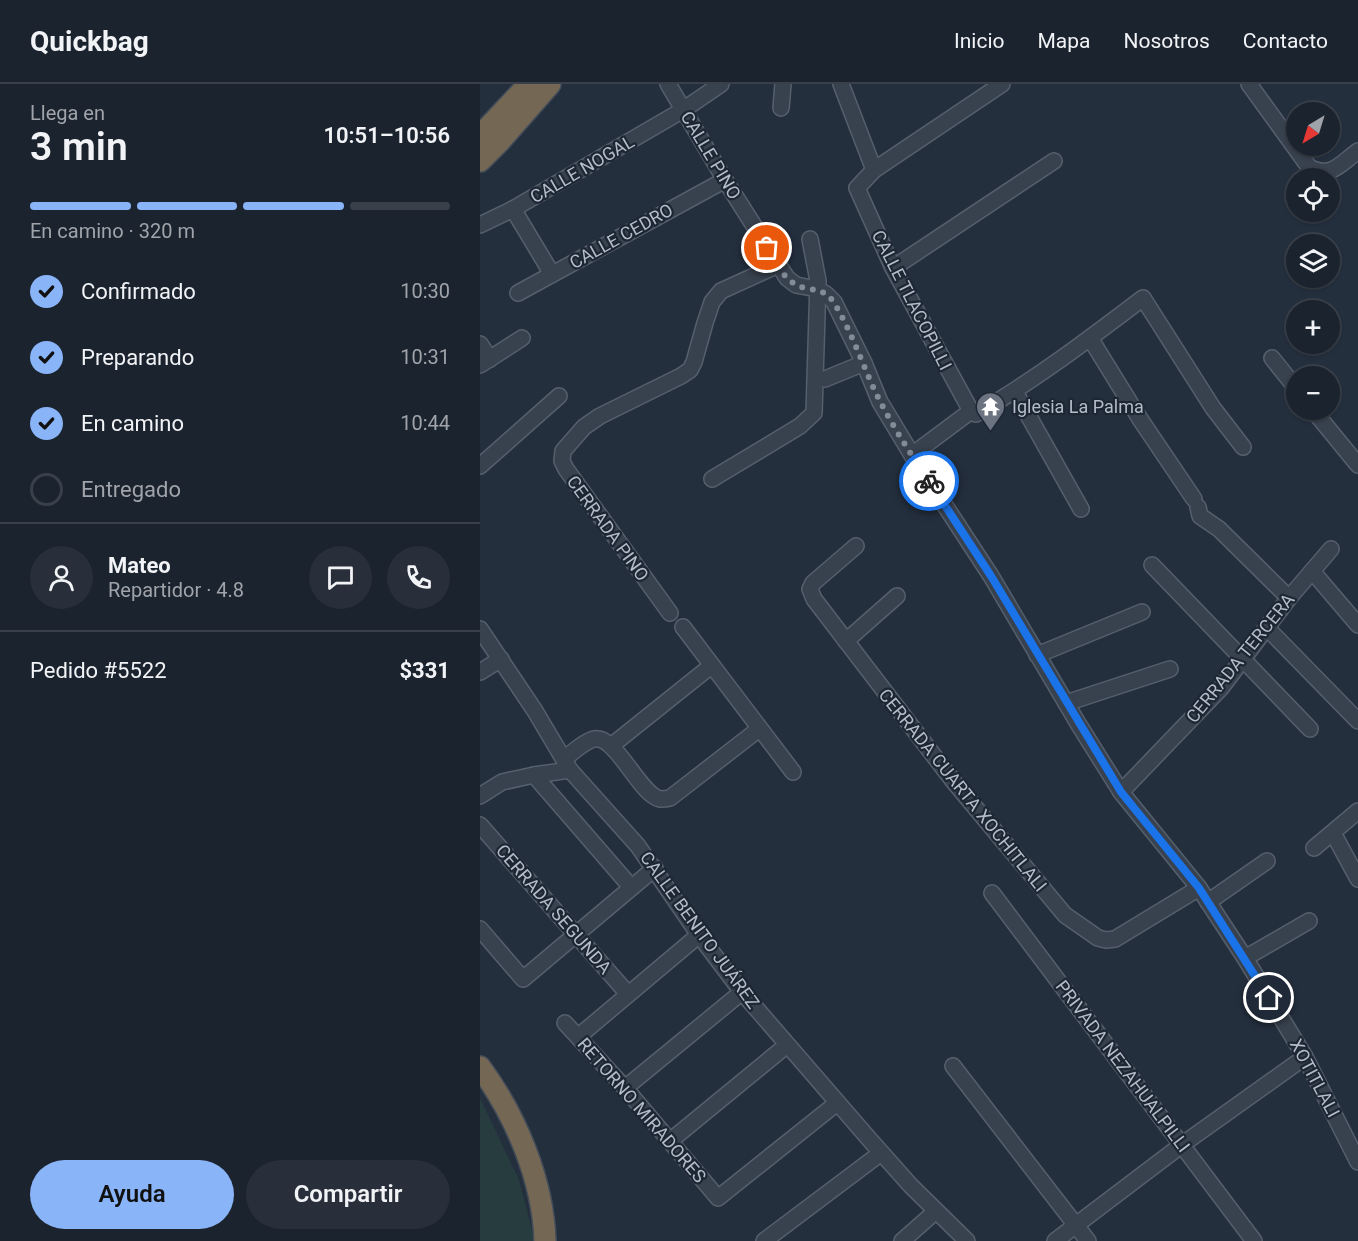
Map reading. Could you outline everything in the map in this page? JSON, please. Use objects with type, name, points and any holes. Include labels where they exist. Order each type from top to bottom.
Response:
[{"type":"highway","points":[[480,129],[521,84]]},
{"type":"highway","points":[[480,136],[529,84]]},
{"type":"highway","points":[[480,156],[549,84]]},
{"type":"highway","points":[[480,160],[549,84]]},
{"type":"highway","points":[[480,1067],[512,1119],[524,1148],[544,1216],[545,1241]]},
{"type":"street","name":"CALLE PINO","points":[[668,84],[787,278],[796,285],[817,289],[834,302],[880,402],[991,576],[1037,655]]},
{"type":"street","name":"CALLE NOGAL","points":[[480,225],[683,110],[721,84]]},
{"type":"street","points":[[781,108],[783,84]]},
{"type":"street","points":[[841,84],[874,171],[1002,84]]},
{"type":"street","points":[[1249,84],[1309,167],[1320,173],[1330,172],[1358,151]]},
{"type":"street","points":[[893,268],[1054,161]]},
{"type":"street","name":"CALLE TLACOPILLI","points":[[874,171],[857,188],[893,268],[971,411]]},
{"type":"street","name":"CALLE CEDRO","points":[[518,293],[725,180]]},
{"type":"street","points":[[513,208],[552,274]]},
{"type":"street","points":[[712,479],[800,426],[814,413],[818,281],[810,239]]},
{"type":"street","name":"CERRADA PINO","points":[[670,614],[566,470],[562,461],[563,451],[584,427],[600,416],[690,370],[712,302],[721,291],[778,265]]},
{"type":"street","points":[[912,455],[971,411],[976,414],[1015,392],[1143,298],[1213,408],[1243,447]]},
{"type":"street","points":[[480,344],[485,362],[522,338]]},
{"type":"street","points":[[1090,338],[1196,503],[1200,516],[1219,529],[1289,598]]},
{"type":"street","points":[[1272,358],[1286,376]]},
{"type":"street","points":[[825,379],[864,363]]},
{"type":"street","points":[[1015,392],[1081,509]]},
{"type":"street","points":[[480,466],[559,396]]},
{"type":"street","points":[[1321,420],[1358,465]]},
{"type":"street","name":"CERRADA CUARTA XOCHITLALI","points":[[856,546],[813,583],[810,589],[814,599],[969,801],[1059,909],[1087,931],[1107,940],[1115,939],[1199,888]]},
{"type":"street","name":"CERRADA TERCERA","points":[[1121,792],[1221,688],[1289,598],[1331,549]]},
{"type":"street","points":[[1152,565],[1310,729]]},
{"type":"street","points":[[1312,571],[1358,625]]},
{"type":"street","points":[[846,641],[897,596]]},
{"type":"street","points":[[1037,655],[1142,612]]},
{"type":"street","points":[[683,627],[793,772]]},
{"type":"street","points":[[1266,628],[1358,721]]},
{"type":"street","name":"CALLE BENITO JUÁREZ","points":[[480,629],[567,765],[655,868],[699,935],[742,992],[881,1153],[967,1241]]},
{"type":"street","name":"XOTITLALI","points":[[1037,655],[1121,792],[1199,888],[1245,958],[1305,1057],[1358,1162]]},
{"type":"street","points":[[480,672],[501,659]]},
{"type":"street","points":[[611,746],[711,666]]},
{"type":"street","points":[[1066,703],[1170,669]]},
{"type":"street","points":[[480,796],[502,782],[567,765],[593,739],[603,739],[649,792],[659,799],[669,798],[759,729]]},
{"type":"street","points":[[534,775],[631,887]]},
{"type":"street","points":[[1314,848],[1358,811]]},
{"type":"street","name":"CERRADA SEGUNDA","points":[[480,825],[628,994]]},
{"type":"street","points":[[1333,833],[1358,879]]},
{"type":"street","points":[[1208,902],[1268,861]]},
{"type":"street","points":[[480,929],[523,979],[655,868]]},
{"type":"street","name":"PRIVADA NEZAHUALPILLI","points":[[992,893],[1254,1241]]},
{"type":"street","points":[[1245,958],[1309,921]]},
{"type":"street","points":[[579,1036],[699,935]]},
{"type":"street","points":[[625,1088],[742,992]]},
{"type":"street","name":"RETORNO MIRADORES","points":[[565,1023],[625,1088],[718,1198],[837,1103]]},
{"type":"street","points":[[670,1141],[787,1045]]},
{"type":"street","points":[[1055,1241],[1183,1144],[1305,1057]]},
{"type":"street","points":[[953,1066],[1088,1241]]},
{"type":"street","points":[[764,1241],[881,1153]]},
{"type":"street","points":[[902,1241],[936,1210]]},
{"type":"green space","points":[[480,1098],[519,1180],[535,1241],[480,1241]]},
{"type":"way so far","points":[[767,248],[787,278],[796,285],[817,289],[834,302],[880,402],[929,481]]},
{"type":"place","name":"Iglesia La Palma","points":[[991,432]]},
{"type":"route","points":[[929,481],[991,576],[1121,792],[1199,888],[1269,998]]}]
